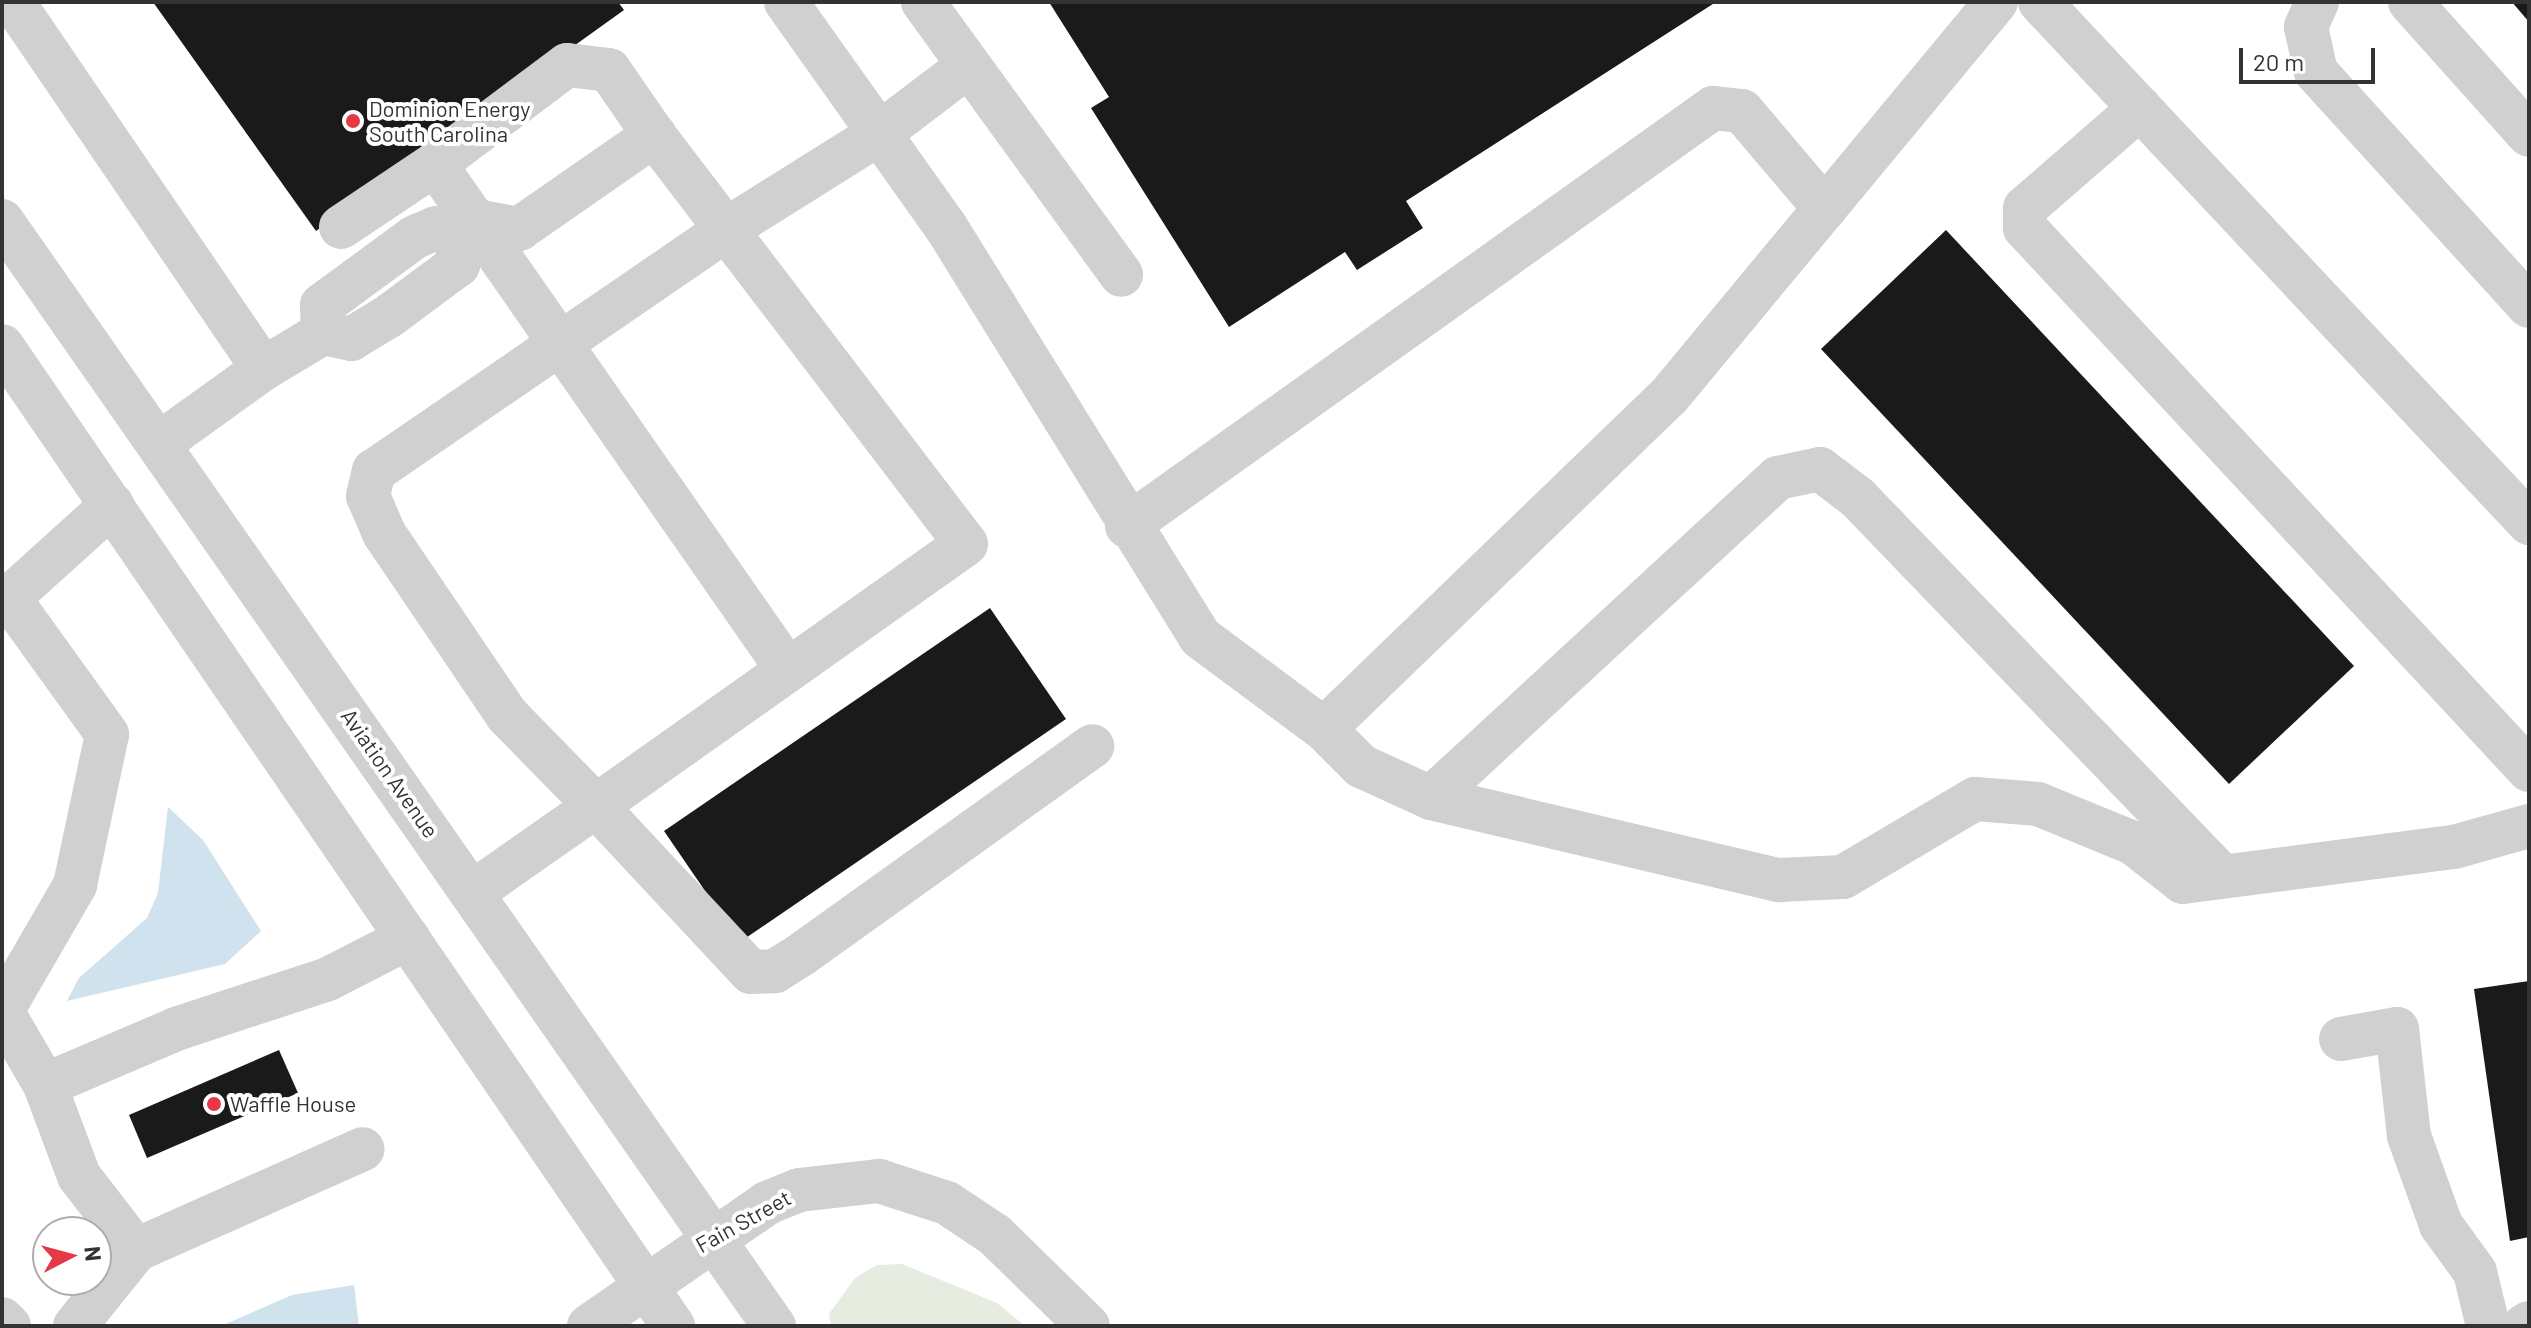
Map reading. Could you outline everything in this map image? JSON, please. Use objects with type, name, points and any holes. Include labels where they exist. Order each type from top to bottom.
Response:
[{"type":"street","points":[[13,2],[263,369]]},
{"type":"street","points":[[786,2],[946,227],[1127,526],[1200,637],[1324,729],[1361,766],[1431,798],[1779,880],[1843,877],[1975,799],[2038,804],[2133,843],[2183,882],[2454,847],[2529,826]]},
{"type":"street","points":[[923,2],[1121,275]]},
{"type":"street","points":[[1324,729],[1669,396],[1996,2]]},
{"type":"street","points":[[2040,2],[2529,523]]},
{"type":"street","points":[[2317,2],[2306,27],[2316,72],[2529,306]]},
{"type":"street","points":[[2410,2],[2529,135]]},
{"type":"street","points":[[341,227],[435,164],[567,65],[609,70],[654,135],[966,544],[473,892]]},
{"type":"street","points":[[968,66],[880,133],[727,229],[374,471],[368,496],[384,533],[507,715],[751,972],[775,971],[1092,746]]},
{"type":"street","points":[[1127,526],[1713,108],[1742,111],[1825,209]]},
{"type":"street","points":[[2140,108],[2025,208],[2025,228],[2529,770]]},
{"type":"street","points":[[467,227],[519,229],[654,135]]},
{"type":"street","points":[[435,164],[467,227],[561,343],[787,669]]},
{"type":"street","name":"Aviation Avenue","points":[[2,221],[774,1326]]},
{"type":"street","points":[[160,443],[263,369],[323,333],[351,339],[401,308],[458,265],[467,227]]},
{"type":"street","points":[[2,346],[673,1326]]},
{"type":"street","points":[[1431,798],[1778,478],[1820,469],[1858,498],[2222,876]]},
{"type":"street","points":[[2,641],[5,600],[112,505]]},
{"type":"street","points":[[5,600],[107,734],[75,885],[2,1010],[45,1085],[79,1176],[136,1250]]},
{"type":"street","points":[[45,1085],[176,1029],[328,979],[408,938]]},
{"type":"street","points":[[2341,1039],[2397,1029],[2409,1136],[2441,1225],[2475,1272],[2488,1326]]},
{"type":"street","points":[[75,1326],[136,1250],[363,1149]]},
{"type":"street","name":"Fain Street","points":[[589,1326],[713,1235],[799,1190],[879,1181],[915,1188],[995,1235],[1088,1326]]},
{"type":"street","points":[[2,1319],[9,1326]]},
{"type":"street","points":[[2524,1326],[2529,1323]]},
{"type":"shaded area","points":[[902,1264],[997,1303],[1025,1326],[831,1326],[829,1314],[855,1278],[877,1265]]},
{"type":"water","points":[[168,807],[203,840],[261,931],[225,964],[67,1001],[79,978],[147,918],[158,893]]},
{"type":"water","points":[[354,1285],[359,1326],[221,1326],[292,1295]]},
{"type":"building","name":"Dominion Energy South Carolina","points":[[153,2],[618,2],[624,10],[316,231]]},
{"type":"building","points":[[1049,2],[1716,2],[1406,201],[1423,228],[1357,270],[1345,252],[1229,327],[1091,108],[1109,97]]},
{"type":"building","points":[[2512,2],[2529,2],[2529,22]]},
{"type":"building","points":[[1946,230],[2354,666],[2229,784],[1821,349]]},
{"type":"building","points":[[990,608],[1066,719],[740,942],[664,831]]},
{"type":"building","points":[[2529,981],[2529,1237],[2510,1241],[2474,989]]},
{"type":"building","name":"Waffle House","points":[[279,1050],[298,1093],[147,1158],[129,1115]]},
{"type":"place","name":"Dominion Energy South Carolina","points":[[353,121]]},
{"type":"place","name":"Waffle House","points":[[214,1104]]}]
